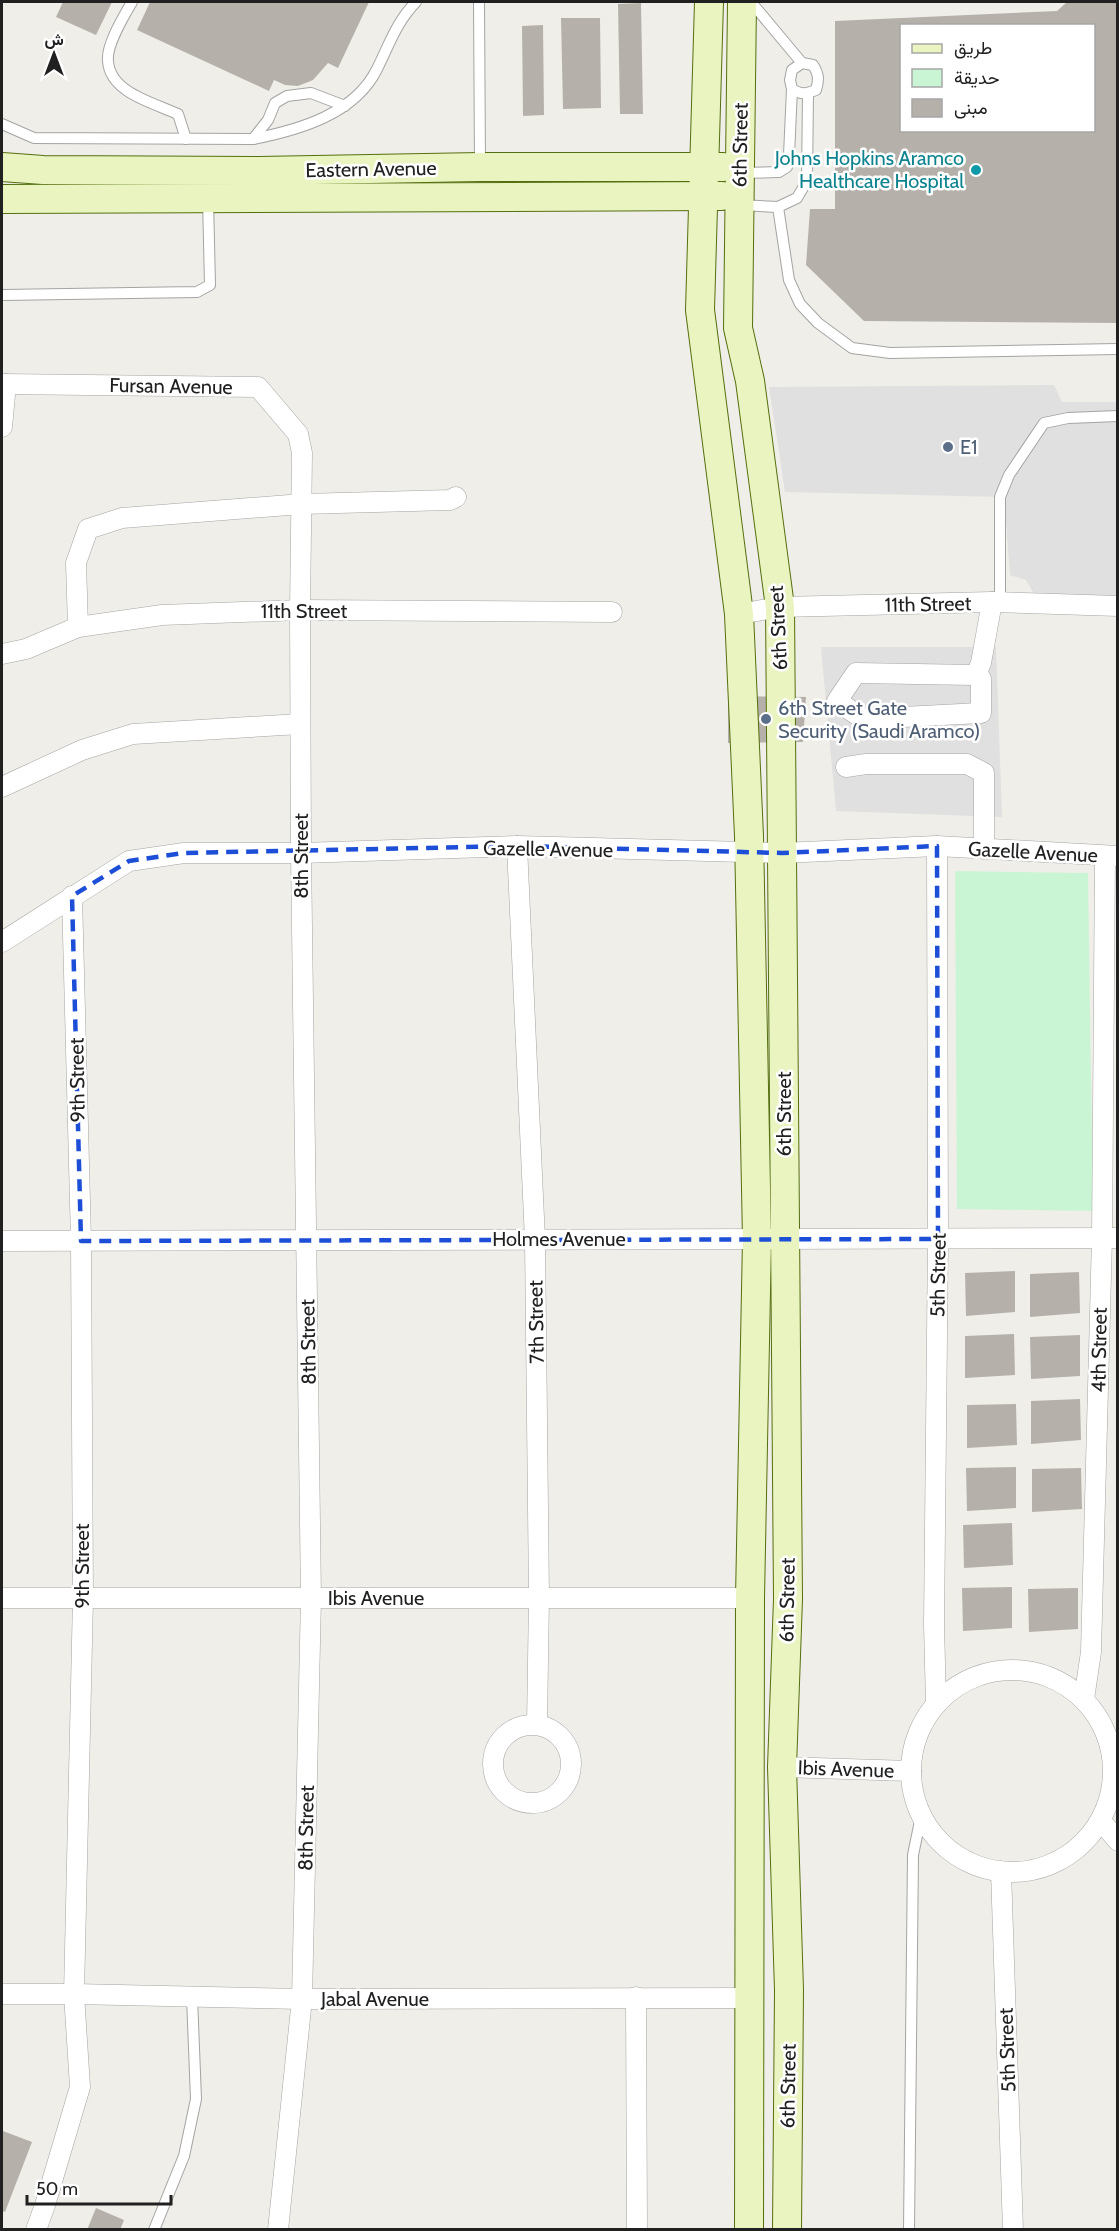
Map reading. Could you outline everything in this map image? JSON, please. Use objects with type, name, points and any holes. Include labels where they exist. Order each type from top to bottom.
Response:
[{"type":"main road","name":"6th Street","points":[[709,2],[700,310],[739,614],[788,1599],[782,1767],[789,1990],[787,2229]]},
{"type":"main road","name":"6th Street","points":[[742,2],[738,328],[750,381],[780,607],[782,854],[771,1239],[750,1598],[749,2229]]},
{"type":"main road","name":"Eastern Avenue","points":[[2,167],[105,171],[198,184],[480,181],[703,196],[740,185]]},
{"type":"main road","name":"Eastern Avenue","points":[[2,199],[198,184],[480,181],[704,167],[740,185]]},
{"type":"street","points":[[2,427],[4,384]]},
{"type":"street","name":"Fursan Avenue","points":[[4,384],[258,387],[298,434],[302,453]]},
{"type":"street","name":"8th Street","points":[[278,2229],[302,1999],[311,1598],[301,854],[302,453]]},
{"type":"street","points":[[78,627],[76,562],[88,529],[122,518],[302,504],[450,500],[456,497]]},
{"type":"street","name":"11th Street","points":[[739,614],[780,607],[996,603],[1118,606]]},
{"type":"street","points":[[976,675],[996,603]]},
{"type":"street","name":"11th Street","points":[[2,654],[26,649],[78,627],[162,615],[300,610],[612,612]]},
{"type":"street","points":[[856,673],[976,675],[981,680],[981,713],[863,719],[837,701],[856,673]]},
{"type":"street","points":[[2,788],[82,750],[133,734],[300,724]]},
{"type":"street","points":[[846,767],[866,764],[967,764],[984,773],[984,849]]},
{"type":"street","name":"Gazelle Avenue","points":[[2,942],[129,861],[184,854],[301,854],[517,846],[782,854],[937,846],[1111,856]]},
{"type":"street","name":"7th Street","points":[[517,846],[535,1240],[539,1598],[537,1725]]},
{"type":"street","name":"5th Street","points":[[936,1704],[934,1624],[938,1239],[937,846]]},
{"type":"street","name":"4th Street","points":[[1084,1699],[1091,1652],[1110,1238],[1111,856]]},
{"type":"street","name":"9th Street","points":[[36,2229],[80,2087],[74,1994],[83,1598],[81,1241],[72,896]]},
{"type":"street","name":"Holmes Avenue","points":[[2,1241],[1110,1238]]},
{"type":"street","name":"Ibis Avenue","points":[[2,1598],[750,1598]]},
{"type":"street","points":[[1012,1669],[1044,1674],[1065,1685],[1084,1699],[1104,1727],[1115,1761],[1109,1802],[1101,1821],[1084,1842],[1056,1863],[1028,1871],[1001,1871],[966,1861],[940,1842],[927,1826],[915,1802],[911,1771],[915,1739],[936,1704],[953,1689],[981,1674],[1012,1669]]},
{"type":"street","name":"Ibis Avenue","points":[[782,1767],[911,1771]]},
{"type":"street","points":[[1101,1821],[1118,1841]]},
{"type":"street","name":"5th Street","points":[[1001,1871],[1013,2229]]},
{"type":"street","name":"Jabal Avenue","points":[[2,1994],[302,1999],[749,1998]]},
{"type":"street","points":[[636,1997],[638,2229]]},
{"type":"lane","points":[[132,2],[115,36],[107,60],[112,76],[127,91],[178,114],[186,139]]},
{"type":"lane","points":[[2,124],[34,138],[253,139],[281,134],[345,106],[363,92],[376,72],[397,26],[416,2]]},
{"type":"lane","points":[[479,2],[480,181]]},
{"type":"lane","points":[[750,2],[802,63],[813,65],[818,72],[819,82],[816,90],[808,94],[792,89]]},
{"type":"lane","points":[[740,185],[779,172],[787,167],[792,89],[790,80],[792,70],[802,63]]},
{"type":"lane","points":[[253,139],[268,120],[274,103],[287,96],[310,93],[345,106]]},
{"type":"lane","points":[[778,207],[797,198],[807,181],[808,94]]},
{"type":"lane","points":[[62,181],[105,171]]},
{"type":"lane","points":[[2,295],[196,292],[210,285],[198,184]]},
{"type":"lane","points":[[740,185],[778,207]]},
{"type":"lane","points":[[778,207],[789,280],[800,304],[818,323],[852,348],[890,353],[1118,349]]},
{"type":"lane","points":[[996,603],[1000,497],[1009,475],[1044,423],[1068,418],[1118,416]]},
{"type":"lane","points":[[909,2229],[913,1855],[921,1816],[927,1826]]},
{"type":"lane","points":[[154,2229],[184,2156],[196,2099],[192,1997]]},
{"type":"highlighted area","points":[[517,846],[782,853],[937,846],[938,1239],[81,1241],[72,896],[129,861],[184,853]]},
{"type":"green space","points":[[955,871],[1088,873],[1093,1211],[957,1209]]},
{"type":"shaded area","name":"E1","points":[[1054,385],[1062,402],[1117,402],[1117,599],[1036,597],[1026,580],[1010,575],[1004,497],[785,492],[769,387]]},
{"type":"shaded area","points":[[821,647],[996,647],[1002,817],[836,811]]},
{"type":"building","points":[[63,2],[112,2],[96,35],[56,17]]},
{"type":"building","points":[[150,2],[369,2],[338,68],[328,63],[313,80],[298,86],[285,85],[274,80],[269,91],[137,30]]},
{"type":"building","name":"Johns Hopkins Aramco Healthcare Hospital","points":[[1067,2],[1118,2],[1118,323],[864,321],[806,265],[810,209],[835,209],[835,21],[1057,11]]},
{"type":"building","points":[[641,3],[643,114],[620,114],[618,4]]},
{"type":"building","points":[[561,18],[600,18],[601,108],[563,109]]},
{"type":"building","points":[[543,25],[544,115],[523,116],[522,26]]},
{"type":"building","name":"6th Street Gate Security (Saudi Aramco)","points":[[728,696],[806,697],[803,742],[728,743]]},
{"type":"building","points":[[1015,1271],[1015,1312],[966,1316],[965,1273]]},
{"type":"building","points":[[1079,1272],[1080,1313],[1030,1317],[1030,1274]]},
{"type":"building","points":[[1014,1334],[1015,1375],[965,1378],[965,1336]]},
{"type":"building","points":[[1080,1335],[1080,1376],[1031,1379],[1030,1337]]},
{"type":"building","points":[[1080,1399],[1081,1440],[1031,1444],[1031,1401]]},
{"type":"building","points":[[1016,1404],[1017,1445],[967,1448],[967,1405]]},
{"type":"building","points":[[1016,1467],[1016,1508],[967,1511],[966,1468]]},
{"type":"building","points":[[1081,1468],[1082,1509],[1032,1512],[1032,1469]]},
{"type":"building","points":[[1012,1523],[1013,1565],[964,1568],[963,1525]]},
{"type":"building","points":[[1012,1587],[1012,1628],[963,1631],[962,1588]]},
{"type":"building","points":[[1078,1588],[1078,1629],[1029,1632],[1028,1589]]},
{"type":"building","points":[[3,2131],[32,2142],[5,2212],[2,2211]]},
{"type":"building","points":[[96,2208],[124,2220],[120,2230],[87,2230]]},
{"type":"place","name":"Johns Hopkins Aramco Healthcare Hospital","points":[[976,170]]},
{"type":"place","name":"E1","points":[[948,447]]},
{"type":"place","name":"6th Street Gate Security (Saudi Aramco)","points":[[766,719]]}]
